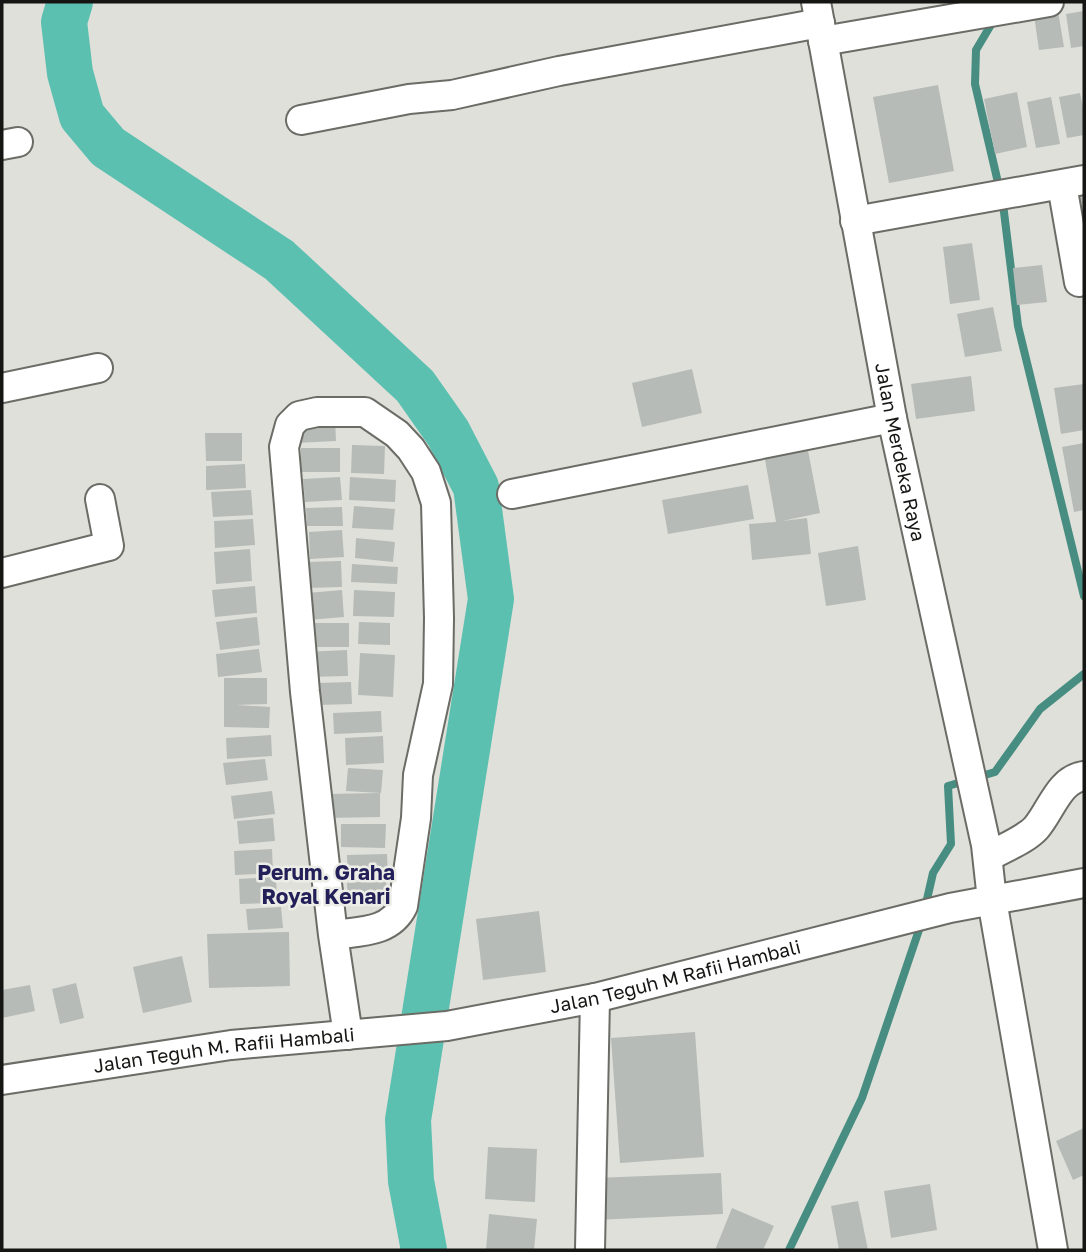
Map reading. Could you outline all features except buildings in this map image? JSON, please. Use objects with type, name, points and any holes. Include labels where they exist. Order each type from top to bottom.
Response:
[{"type":"street","points":[[301,120],[409,99],[452,95],[558,71],[820,22],[998,10],[1041,3]]},
{"type":"street","name":"Jalan Merdeka Raya","points":[[820,22],[892,418],[987,851],[992,900],[1053,1250]]},
{"type":"street","points":[[855,221],[1073,183],[1079,282]]},
{"type":"street","points":[[2,388],[98,368]]},
{"type":"street","points":[[333,935],[389,925],[397,919],[403,906],[416,818],[418,775],[439,684],[436,503],[421,461],[397,434],[365,412],[317,412],[299,416],[293,419],[284,447],[304,692],[333,935],[357,1034]]},
{"type":"street","points":[[512,494],[892,418]]},
{"type":"street","points":[[2,573],[109,546],[100,499]]},
{"type":"street","points":[[987,851],[1035,829],[1060,792],[1075,777],[1084,776]]},
{"type":"street","points":[[992,900],[1084,883]]},
{"type":"street","name":"Jalan Teguh M Rafii Hambali","points":[[447,1026],[596,998],[903,919],[992,900]]},
{"type":"street","points":[[590,1250],[596,998]]},
{"type":"street","name":"Jalan Teguh M. Rafii Hambali","points":[[2,1080],[231,1045],[447,1026]]},
{"type":"waterway","points":[[70,2],[64,22],[70,73],[82,116],[108,147],[279,260],[415,386],[448,433],[476,487],[491,599],[408,1120],[411,1181],[424,1250]]},
{"type":"waterway","points":[[995,18],[976,50],[975,84],[1003,204],[1018,326],[1084,596]]},
{"type":"waterway","points":[[925,908],[933,873],[951,844],[948,786],[995,772],[1040,709],[1084,674]]},
{"type":"waterway","points":[[789,1250],[862,1098],[922,921]]},
{"type":"district","name":"Perum. Graha Royal Kenari","points":[[326,885]]}]
